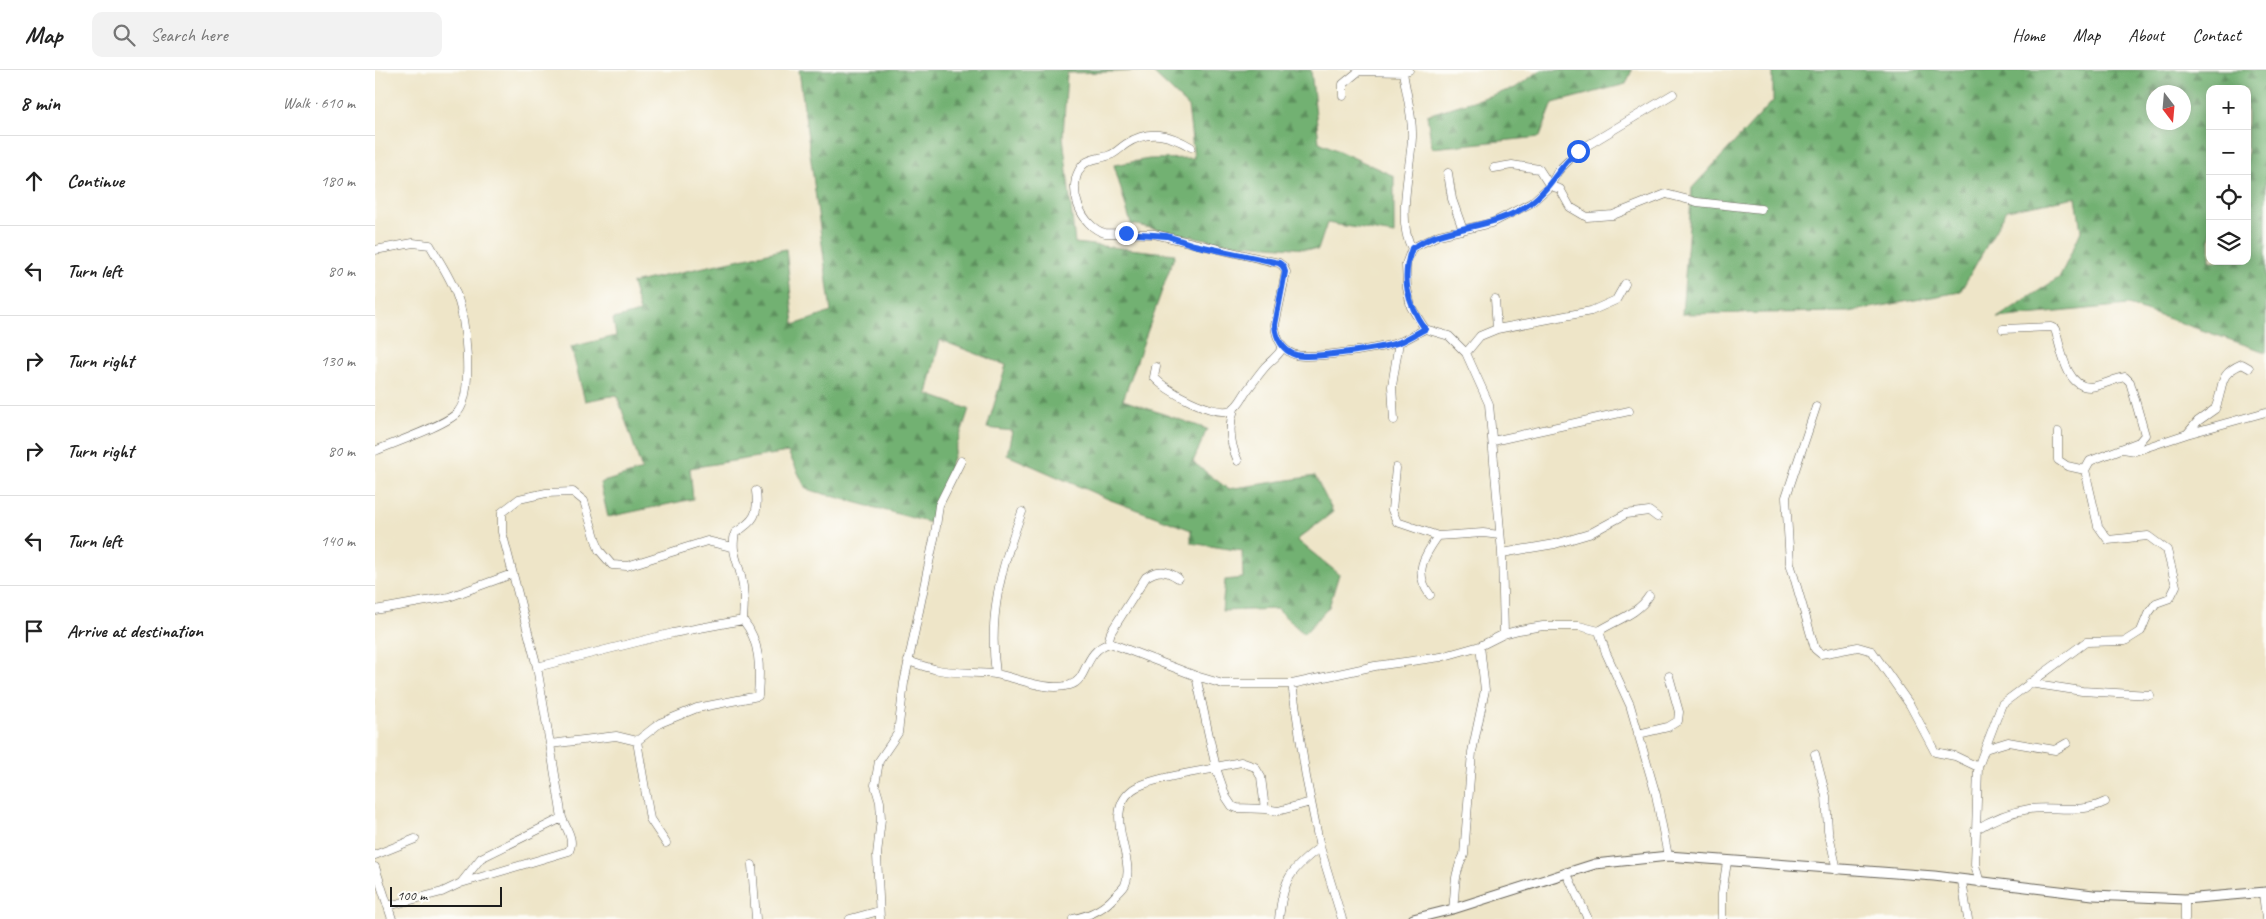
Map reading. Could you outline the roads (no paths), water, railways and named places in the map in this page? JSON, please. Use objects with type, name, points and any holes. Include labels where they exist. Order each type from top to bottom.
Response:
[{"type":"street","points":[[1343,96],[1343,84],[1359,70],[1406,71],[1412,128],[1405,215],[1407,241],[1412,248]]},
{"type":"street","points":[[1504,634],[1502,553],[1489,404],[1466,353],[1449,336],[1425,329],[1411,307],[1407,288],[1406,264],[1412,248],[1439,235],[1492,223],[1531,203],[1550,186],[1558,171],[1578,151],[1673,94]]},
{"type":"street","points":[[1191,147],[1166,135],[1150,135],[1136,139],[1112,155],[1087,162],[1080,167],[1075,191],[1081,214],[1089,224],[1098,231],[1105,233],[1154,234],[1279,263],[1283,266],[1285,272],[1275,325],[1276,333],[1283,347],[1296,355],[1318,355],[1399,342],[1425,329]]},
{"type":"street","points":[[1494,168],[1512,165],[1539,169],[1550,186],[1560,189],[1570,207],[1587,217],[1613,215],[1666,194],[1697,202],[1761,210]]},
{"type":"street","points":[[1448,173],[1453,199],[1463,230]]},
{"type":"street","points":[[375,250],[413,243],[430,245],[457,293],[461,308],[464,324],[467,387],[458,412],[445,421],[375,451]]},
{"type":"street","points":[[1466,353],[1480,336],[1497,328],[1591,311],[1616,300],[1625,284]]},
{"type":"street","points":[[1495,299],[1497,328]]},
{"type":"street","points":[[1980,883],[1975,865],[1978,767],[2001,704],[2086,642],[2125,641],[2141,631],[2148,614],[2156,603],[2170,598],[2175,586],[2167,550],[2148,536],[2108,540],[2098,526],[2085,470],[2090,461],[2139,442],[2145,435],[2130,382],[2125,377],[2090,386],[2079,383],[2069,374],[2055,330],[2051,327],[2003,329]]},
{"type":"street","points":[[1394,420],[1392,386],[1399,342]]},
{"type":"street","points":[[1238,461],[1233,451],[1230,434],[1234,409],[1264,368],[1278,357],[1283,347]]},
{"type":"street","points":[[2187,434],[2198,421],[2215,409],[2221,382],[2229,369],[2242,364],[2249,368]]},
{"type":"street","points":[[1156,367],[1154,377],[1183,397],[1213,409],[1226,412],[1234,409]]},
{"type":"street","points":[[1816,407],[1786,497],[1790,563],[1815,649],[1821,654],[1858,647],[1872,651],[1910,705],[1935,752],[1955,756],[1978,767]]},
{"type":"street","points":[[1493,441],[1629,411]]},
{"type":"street","points":[[2121,449],[2135,451],[2266,412]]},
{"type":"street","points":[[2058,432],[2058,460],[2067,466],[2085,470]]},
{"type":"street","points":[[850,919],[879,915],[877,855],[881,819],[880,802],[875,785],[879,760],[898,733],[908,661],[935,534],[939,505],[961,461]]},
{"type":"street","points":[[1396,468],[1392,510],[1397,522],[1438,536],[1483,533],[1500,535]]},
{"type":"street","points":[[388,906],[442,892],[461,883],[569,851],[572,846],[562,818],[537,667],[501,532],[502,512],[519,499],[546,493],[573,492],[584,501],[599,550],[612,565],[627,566],[707,540],[732,548]]},
{"type":"street","points":[[637,741],[660,723],[697,708],[758,696],[757,648],[749,628],[743,620],[745,599],[741,577],[732,548],[735,533],[750,523],[758,508],[756,492]]},
{"type":"street","points":[[996,674],[993,646],[996,598],[1002,568],[1022,512]]},
{"type":"street","points":[[1502,553],[1555,544],[1589,534],[1626,514],[1649,512],[1657,517]]},
{"type":"street","points":[[1430,595],[1424,587],[1421,573],[1423,556],[1438,536]]},
{"type":"street","points":[[1110,643],[1111,632],[1146,577],[1154,572],[1163,570],[1178,578]]},
{"type":"street","points":[[375,610],[449,597],[512,574]]},
{"type":"street","points":[[908,661],[935,670],[996,674],[1051,687],[1071,685],[1078,682],[1092,654],[1100,646],[1110,643],[1196,676],[1223,684],[1292,684],[1375,666],[1441,657],[1481,646],[1504,634],[1543,626],[1579,626],[1599,631],[1643,605],[1649,596]]},
{"type":"street","points":[[537,667],[673,633],[743,620]]},
{"type":"street","points":[[1599,631],[1606,653],[1630,705],[1639,734],[1656,795],[1668,856]]},
{"type":"street","points":[[1453,909],[1454,880],[1457,867],[1464,855],[1471,752],[1485,690],[1481,646]]},
{"type":"street","points":[[1196,676],[1216,767],[1226,797],[1232,806],[1246,809],[1265,808],[1278,811],[1311,802]]},
{"type":"street","points":[[1639,734],[1668,727],[1678,721],[1679,712],[1669,676]]},
{"type":"street","points":[[2029,683],[2082,691],[2150,695]]},
{"type":"street","points":[[1292,684],[1320,847],[1342,919]]},
{"type":"street","points":[[550,744],[616,736],[637,741]]},
{"type":"street","points":[[637,741],[649,819],[666,843]]},
{"type":"street","points":[[1985,750],[2008,742],[2055,750],[2067,742]]},
{"type":"street","points":[[1815,754],[1826,796],[1829,830],[1837,870]]},
{"type":"street","points":[[1073,919],[1094,912],[1107,905],[1125,885],[1126,866],[1119,822],[1120,810],[1127,795],[1141,785],[1241,762],[1255,767],[1261,777],[1265,808]]},
{"type":"street","points":[[1975,830],[1993,819],[2028,810],[2092,809],[2105,802]]},
{"type":"street","points":[[461,883],[481,858],[562,818]]},
{"type":"street","points":[[375,855],[415,839]]},
{"type":"street","points":[[1279,919],[1286,880],[1299,863],[1320,847]]},
{"type":"street","points":[[1413,919],[1439,916],[1453,909],[1595,864],[1668,856],[1727,862],[1934,876],[1962,881],[2093,895],[2185,899],[2264,892],[2266,919]]},
{"type":"street","points":[[1722,919],[1722,894],[1727,862]]},
{"type":"street","points":[[752,865],[756,919]]},
{"type":"street","points":[[375,867],[392,919]]},
{"type":"street","points":[[1566,872],[1588,919]]},
{"type":"street","points":[[1962,881],[1968,919]]},
{"type":"street","points":[[2185,899],[2185,919]]}]
